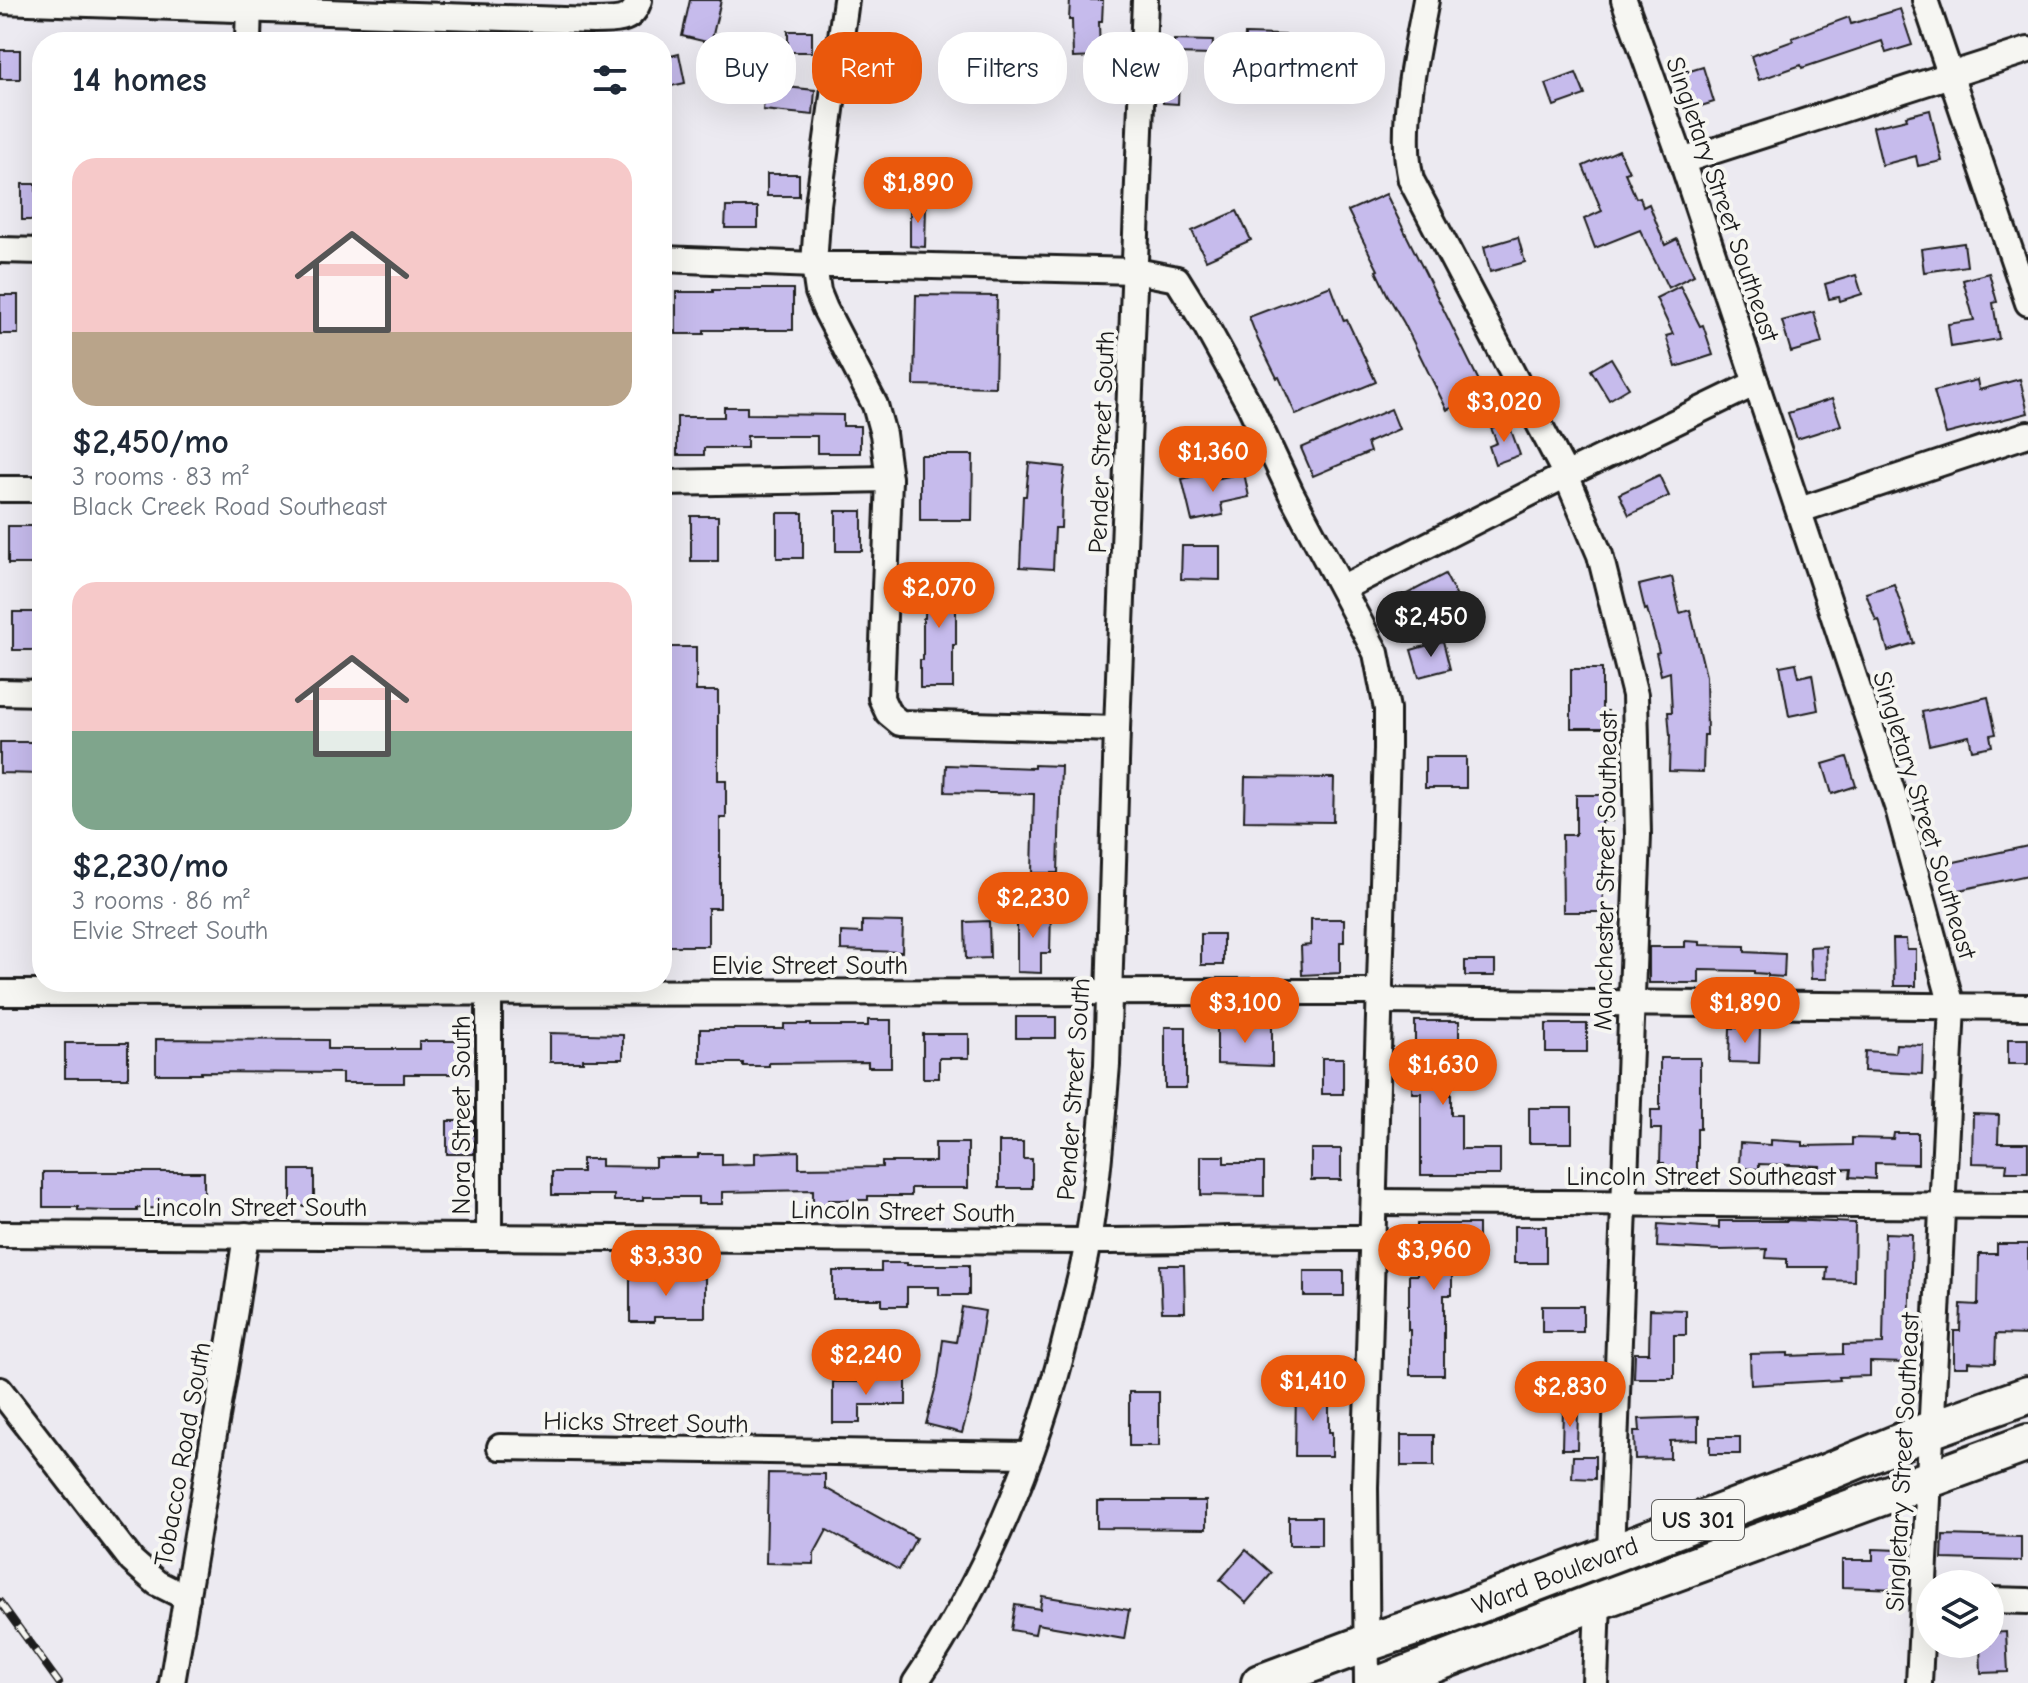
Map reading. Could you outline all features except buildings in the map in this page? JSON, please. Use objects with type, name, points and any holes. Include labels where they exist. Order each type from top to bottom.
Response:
[{"type":"highway","name":"Ward Boulevard","points":[[1371,1668],[1448,1616],[2028,1395]]},
{"type":"highway","name":"Ward Boulevard","points":[[1260,1683],[1371,1668],[1598,1601],[2028,1443]]},
{"type":"highway","points":[[1321,1683],[1371,1668],[1500,1611],[1681,1544],[1754,1500]]},
{"type":"street","points":[[846,0],[818,205],[814,265],[818,292],[875,405],[883,434],[889,479],[881,698],[888,713],[900,723],[1117,729]]},
{"type":"street","name":"Pender Street South","points":[[915,1683],[976,1583],[1030,1455],[1065,1347],[1088,1241],[1104,1107],[1145,0]]},
{"type":"street","name":"Manchester Street Southeast","points":[[1426,0],[1408,118],[1407,150],[1411,180],[1566,475],[1600,555],[1635,695],[1638,835],[1611,1553]]},
{"type":"street","name":"Singletary Street Southeast","points":[[1624,0],[1682,161],[1899,812],[1952,1006],[1930,1430],[1927,1570]]},
{"type":"street","points":[[1925,0],[2028,303]]},
{"type":"street","points":[[0,1],[249,4],[593,21],[630,17],[637,6]]},
{"type":"street","points":[[248,32],[249,4]]},
{"type":"street","points":[[1682,161],[2028,50]]},
{"type":"street","points":[[0,250],[32,251]]},
{"type":"street","points":[[672,259],[1136,271],[1177,279],[1250,406],[1291,493],[1376,653],[1387,709],[1387,793],[1365,1487],[1371,1668]]},
{"type":"street","points":[[1343,588],[1756,383]]},
{"type":"street","points":[[1800,510],[2028,434]]},
{"type":"street","points":[[672,483],[889,479]]},
{"type":"street","points":[[0,489],[32,489]]},
{"type":"street","points":[[0,692],[32,693]]},
{"type":"street","name":"Elvie Street South","points":[[0,993],[1109,993],[2028,1007]]},
{"type":"street","name":"Nora Street South","points":[[489,994],[489,1235]]},
{"type":"street","name":"Lincoln Street Southeast","points":[[1374,1202],[2028,1206]]},
{"type":"street","name":"Lincoln Street South","points":[[0,1234],[1088,1241],[1373,1238]]},
{"type":"street","name":"Tobacco Road South","points":[[172,1683],[246,1235]]},
{"type":"street","points":[[0,1390],[132,1561],[157,1583],[187,1598]]},
{"type":"street","name":"Hicks Street South","points":[[500,1447],[1030,1455]]},
{"type":"street","points":[[2004,1600],[2028,1601]]},
{"type":"street","points":[[1595,1683],[1598,1601]]},
{"type":"street","name":"Singletary Street Southeast","points":[[1919,1683],[1921,1658]]},
{"type":"railway","points":[[0,1602],[59,1683]]}]
